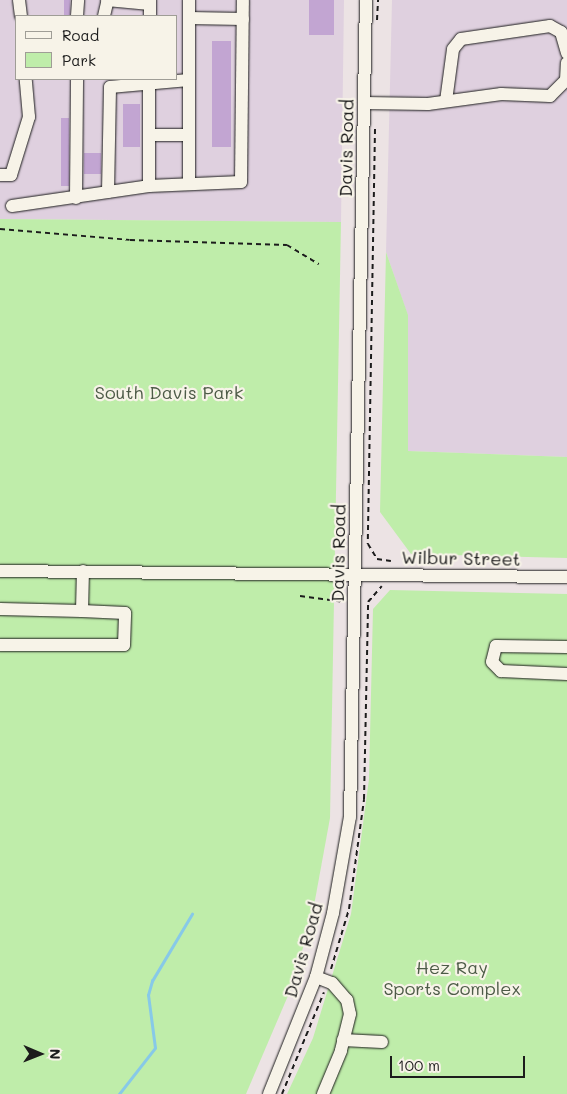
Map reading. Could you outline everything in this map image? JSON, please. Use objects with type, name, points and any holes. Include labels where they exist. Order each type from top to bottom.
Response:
[{"type":"street","points":[[19,0],[21,15]]},
{"type":"street","points":[[78,0],[78,15]]},
{"type":"street","points":[[189,0],[189,182]]},
{"type":"street","points":[[12,206],[149,186],[189,182],[241,182],[243,0]]},
{"type":"street","name":"Davis Road","points":[[269,1094],[316,976],[333,913],[350,817],[366,0]]},
{"type":"street","points":[[104,15],[107,1],[150,7]]},
{"type":"street","points":[[189,18],[243,19]]},
{"type":"street","points":[[446,102],[453,49],[461,39],[550,26],[561,32],[567,53]]},
{"type":"street","points":[[364,104],[446,102],[501,94],[550,96],[566,80],[567,62]]},
{"type":"street","points":[[0,175],[11,175],[29,118],[26,80]]},
{"type":"street","points":[[76,198],[77,80]]},
{"type":"street","points":[[108,192],[110,88],[150,81],[189,80]]},
{"type":"street","points":[[149,186],[150,81]]},
{"type":"street","points":[[149,135],[189,135]]},
{"type":"street","name":"Wilbur Street","points":[[0,571],[355,573],[567,577]]},
{"type":"street","points":[[82,611],[83,571]]},
{"type":"street","points":[[0,609],[125,613],[124,645],[0,645]]},
{"type":"street","points":[[567,647],[496,646],[492,662],[501,671],[567,674]]},
{"type":"street","points":[[316,976],[332,983],[347,1000],[350,1014],[344,1040],[323,1094]]},
{"type":"street","points":[[344,1040],[382,1042]]},
{"type":"path","points":[[374,124],[368,544],[376,559],[391,561]]},
{"type":"path","points":[[0,229],[130,240],[287,245],[319,264]]},
{"type":"path","points":[[331,969],[349,909],[364,799],[368,602],[376,588],[388,586]]},
{"type":"path","points":[[300,596],[345,602]]},
{"type":"path","points":[[282,1094],[324,992]]},
{"type":"shaded area","points":[[0,0],[344,0],[341,222],[0,219]]},
{"type":"shaded area","points":[[392,0],[567,0],[567,457],[408,451],[408,316],[386,252]]},
{"type":"green space","name":"South Davis Park","points":[[0,219],[341,222],[330,818],[313,911],[293,984],[246,1094],[0,1094]]},
{"type":"green space","points":[[386,252],[408,315],[408,451],[567,457],[567,558],[411,554],[380,512]]},
{"type":"green space","name":"Hez Ray Sports Complex","points":[[390,590],[567,594],[567,1094],[287,1094],[313,1038],[351,914],[369,779],[373,609]]},
{"type":"building","points":[[64,0],[70,0],[70,15],[64,15]]},
{"type":"building","points":[[309,0],[334,0],[334,35],[309,35]]},
{"type":"building","points":[[212,41],[231,41],[231,147],[212,147]]},
{"type":"building","points":[[123,104],[140,104],[140,147],[123,147]]},
{"type":"building","points":[[61,118],[69,118],[69,186],[61,186]]},
{"type":"building","points":[[84,153],[101,153],[101,174],[84,174]]},
{"type":"waterway","points":[[119,1094],[155,1048],[148,995],[152,981],[192,914]]}]
